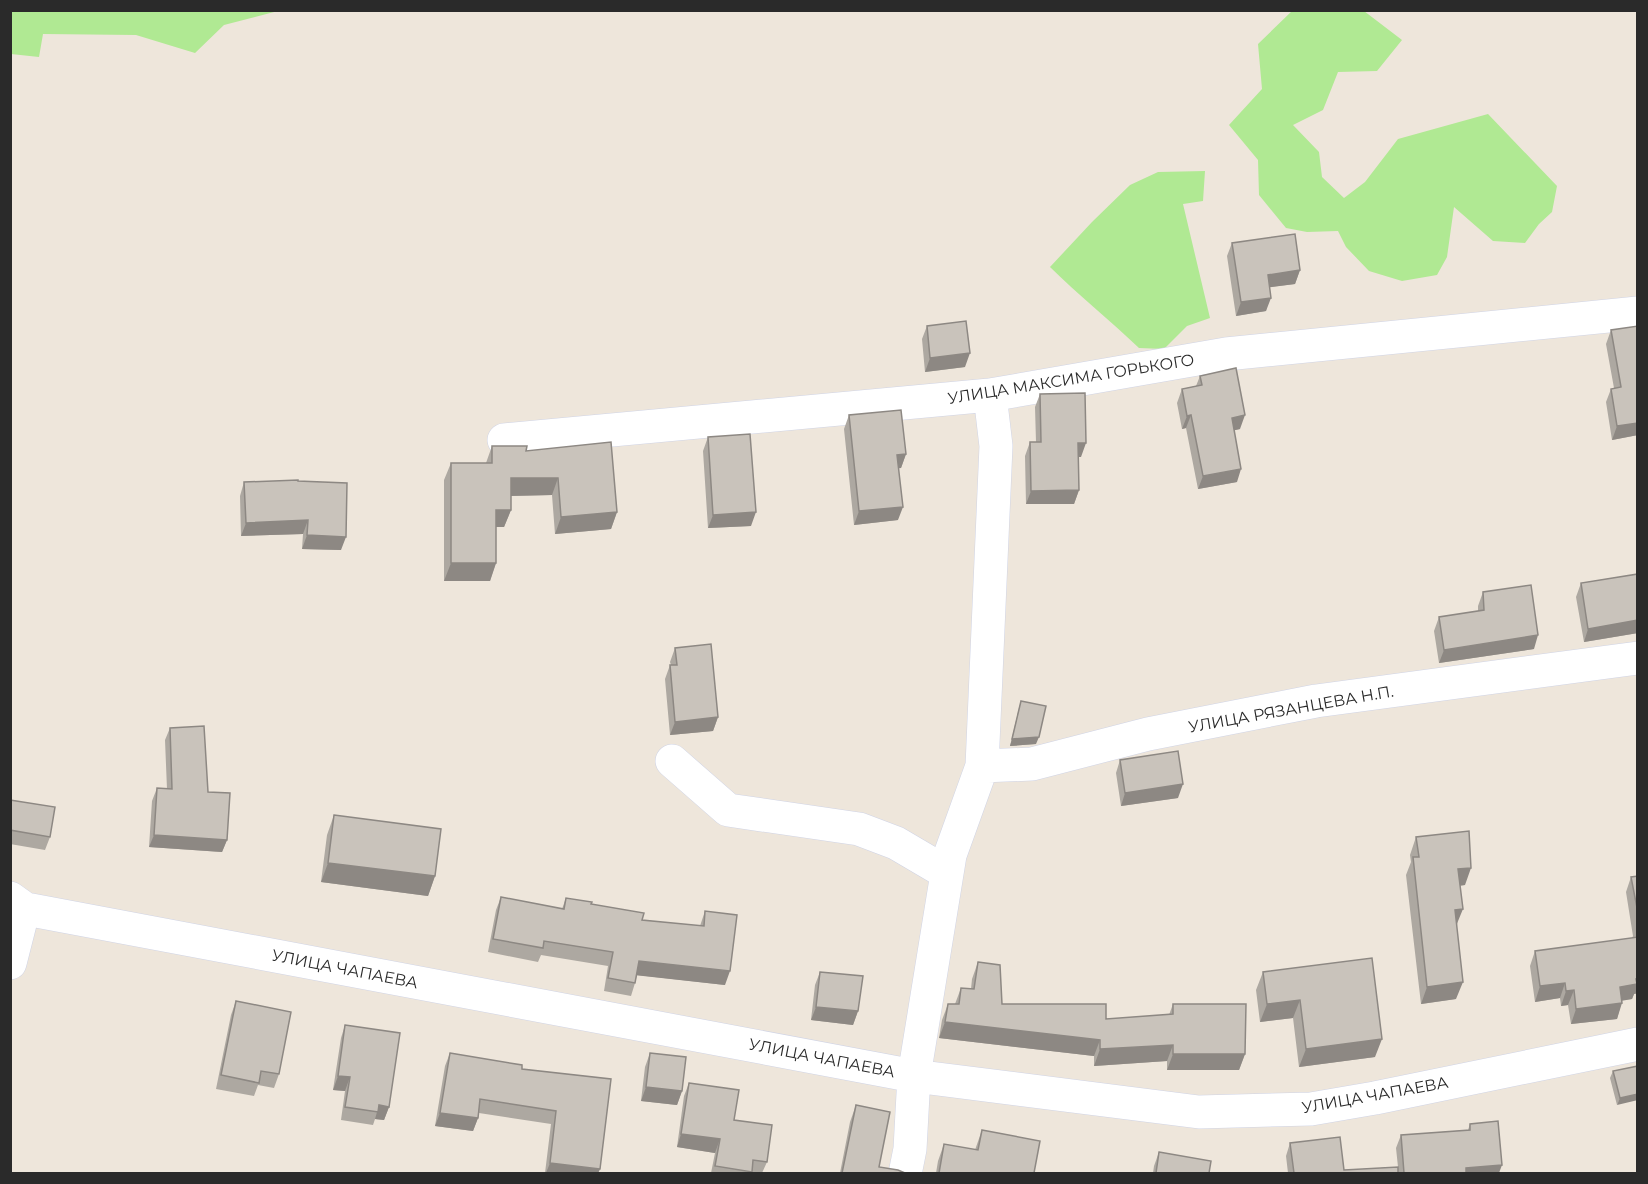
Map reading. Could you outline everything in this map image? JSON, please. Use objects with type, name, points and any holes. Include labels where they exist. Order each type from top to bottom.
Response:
[{"type":"street","name":"УЛИЦА МАКСИМА ГОРЬКОГО","points":[[504,441],[990,395],[1226,354],[1638,313]]},
{"type":"street","points":[[905,1173],[910,1149],[914,1076],[950,855],[982,766],[996,446],[990,395]]},
{"type":"street","name":"УЛИЦА РЯЗАНЦЕВА Н.П.","points":[[982,766],[1032,764],[1148,734],[1316,701],[1638,658]]},
{"type":"street","points":[[672,761],[728,810],[859,829],[896,843],[947,873]]},
{"type":"street","points":[[10,963],[15,904]]},
{"type":"street","name":"УЛИЦА ЧАПАЕВА","points":[[15,904],[914,1076],[1199,1112],[1311,1109],[1386,1096],[1638,1044]]},
{"type":"green space","points":[[11,10],[278,11],[224,25],[195,53],[136,35],[43,34],[39,57],[11,54]]},
{"type":"green space","points":[[1292,11],[1364,11],[1402,40],[1377,71],[1338,72],[1323,110],[1293,125],[1319,152],[1322,177],[1344,198],[1365,182],[1398,139],[1488,114],[1557,186],[1552,212],[1539,224],[1525,243],[1493,241],[1454,207],[1447,257],[1437,275],[1402,281],[1369,271],[1346,247],[1338,231],[1307,232],[1286,228],[1259,195],[1258,160],[1229,125],[1262,89],[1258,44]]},
{"type":"green space","points":[[1205,171],[1203,201],[1183,204],[1210,318],[1187,326],[1164,349],[1139,348],[1050,267],[1130,185],[1158,172]]},
{"type":"building","points":[[1295,234],[1300,270],[1268,275],[1271,298],[1241,302],[1232,243]]},
{"type":"building","points":[[966,321],[970,353],[930,358],[927,326]]},
{"type":"building","points":[[1638,326],[1638,423],[1617,426],[1611,389],[1621,387],[1611,330]]},
{"type":"building","points":[[1236,368],[1245,415],[1232,418],[1241,469],[1203,476],[1191,415],[1187,416],[1182,389],[1202,385],[1200,376]]},
{"type":"building","points":[[1085,393],[1086,443],[1078,443],[1079,490],[1031,491],[1030,442],[1041,442],[1040,394]]},
{"type":"building","points":[[901,410],[906,454],[897,455],[903,507],[859,511],[849,415]]},
{"type":"building","points":[[750,434],[756,512],[713,515],[708,437]]},
{"type":"building","points":[[611,442],[617,512],[561,517],[558,478],[511,478],[511,510],[496,510],[496,563],[451,563],[451,463],[492,463],[492,446],[527,446],[526,451]]},
{"type":"building","points":[[298,480],[347,483],[346,537],[307,535],[308,520],[246,523],[244,482]]},
{"type":"building","points":[[1638,574],[1638,620],[1588,629],[1581,583]]},
{"type":"building","points":[[1531,585],[1538,635],[1444,650],[1439,617],[1484,610],[1483,592]]},
{"type":"building","points":[[711,644],[718,717],[675,722],[670,665],[677,665],[675,648]]},
{"type":"building","points":[[1021,701],[1046,706],[1039,737],[1012,739]]},
{"type":"building","points":[[204,726],[208,792],[230,793],[227,840],[154,835],[157,788],[172,789],[170,728]]},
{"type":"building","points":[[1178,751],[1183,784],[1125,793],[1120,760]]},
{"type":"building","points":[[10,800],[55,807],[50,837],[10,830]]},
{"type":"building","points":[[334,815],[441,829],[435,876],[328,863]]},
{"type":"building","points":[[1469,831],[1471,868],[1458,869],[1463,909],[1455,910],[1463,982],[1427,987],[1413,857],[1419,857],[1416,837]]},
{"type":"building","points":[[1638,876],[1638,913],[1631,877]]},
{"type":"building","points":[[501,897],[564,909],[566,898],[644,913],[642,920],[704,926],[705,911],[737,915],[730,971],[639,961],[635,983],[608,978],[613,952],[544,941],[543,948],[493,939]]},
{"type":"building","points":[[1638,937],[1637,984],[1620,987],[1622,1003],[1576,1009],[1574,990],[1566,991],[1565,983],[1540,986],[1535,951]]},
{"type":"building","points":[[1372,958],[1382,1039],[1306,1049],[1300,1000],[1267,1004],[1263,972]]},
{"type":"building","points":[[978,962],[1000,965],[1002,1004],[1106,1004],[1106,1019],[1173,1014],[1173,1004],[1246,1004],[1245,1054],[1173,1054],[1173,1045],[1100,1049],[1100,1040],[945,1022],[948,1004],[959,1004],[961,988],[974,989]]},
{"type":"building","points":[[820,972],[863,976],[858,1011],[816,1007]]},
{"type":"building","points":[[236,1001],[291,1012],[279,1074],[261,1071],[259,1083],[221,1075]]},
{"type":"building","points":[[345,1025],[400,1033],[389,1107],[379,1105],[378,1112],[345,1107],[350,1077],[338,1076]]},
{"type":"building","points":[[450,1053],[522,1065],[522,1069],[611,1079],[600,1169],[550,1163],[556,1111],[480,1099],[478,1118],[440,1113]]},
{"type":"building","points":[[650,1053],[686,1057],[682,1091],[646,1087]]},
{"type":"building","points":[[1638,1066],[1638,1094],[1620,1098],[1613,1071]]},
{"type":"building","points":[[689,1083],[739,1090],[734,1120],[772,1125],[767,1162],[753,1160],[752,1172],[715,1166],[720,1139],[681,1134]]},
{"type":"building","points":[[856,1105],[890,1112],[879,1167],[905,1173],[842,1173]]},
{"type":"building","points":[[1498,1121],[1502,1165],[1466,1168],[1466,1173],[1404,1173],[1401,1135],[1470,1130],[1470,1124]]},
{"type":"building","points":[[982,1130],[1040,1141],[1034,1173],[939,1173],[944,1144],[978,1150]]},
{"type":"building","points":[[1340,1137],[1344,1170],[1398,1167],[1398,1173],[1294,1173],[1290,1143]]},
{"type":"building","points":[[1159,1152],[1211,1161],[1209,1173],[1156,1173]]}]
